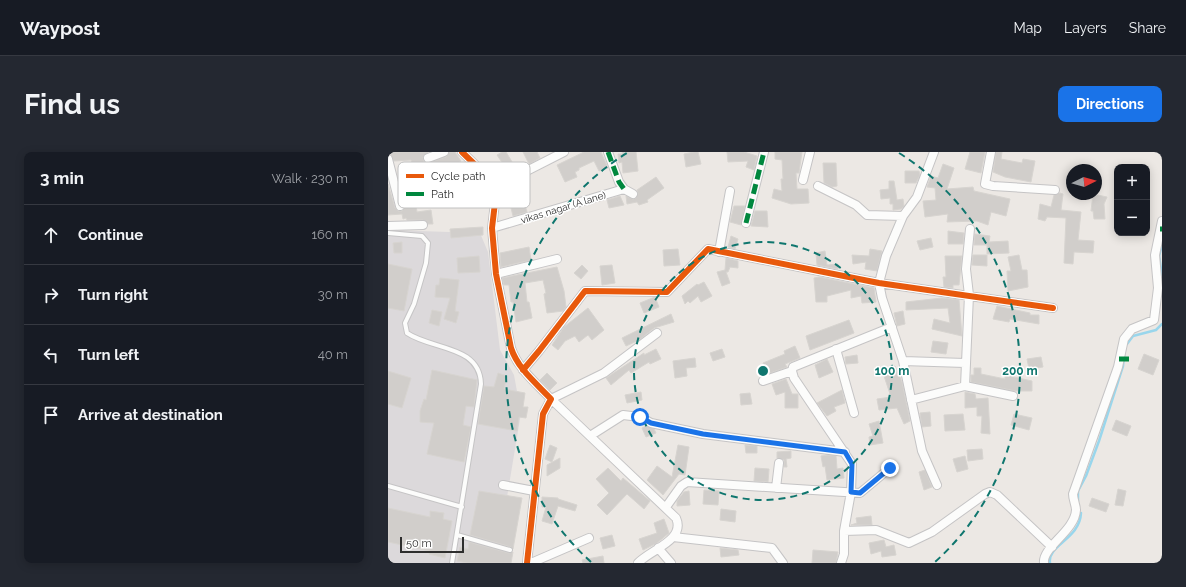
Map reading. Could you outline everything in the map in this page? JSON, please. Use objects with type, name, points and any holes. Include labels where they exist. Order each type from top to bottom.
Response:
[{"type":"street","points":[[428,158],[444,152]]},
{"type":"street","points":[[462,152],[473,162]]},
{"type":"street","points":[[530,170],[564,152]]},
{"type":"street","points":[[608,152],[618,182],[624,189],[633,194]]},
{"type":"street","points":[[746,223],[764,152]]},
{"type":"street","points":[[803,180],[810,152]]},
{"type":"street","points":[[934,152],[917,196],[903,216],[886,256],[879,283],[882,298],[903,361],[922,451],[937,485]]},
{"type":"street","points":[[991,152],[985,184],[993,186],[1055,190]]},
{"type":"street","points":[[388,159],[398,198]]},
{"type":"street","points":[[818,186],[856,205],[867,215],[903,216]]},
{"type":"street","name":"vikas nagar (A lane)","points":[[492,228],[624,189]]},
{"type":"street","points":[[719,252],[730,191]]},
{"type":"street","points":[[495,208],[492,228],[496,274],[514,358],[523,370],[551,399],[666,507],[678,523],[678,529],[673,537],[638,563]]},
{"type":"street","points":[[1044,563],[1045,556],[1068,530],[1072,521],[1076,508],[1073,494],[1118,367],[1124,339],[1132,329],[1154,320],[1158,288],[1155,255],[1162,221]]},
{"type":"street","points":[[388,226],[423,225]]},
{"type":"street","points":[[965,386],[969,295],[966,269],[970,229]]},
{"type":"street","points":[[523,370],[540,352],[584,291],[667,292],[708,249],[879,283],[1053,308]]},
{"type":"street","points":[[496,274],[557,259]]},
{"type":"street","points":[[763,381],[792,371],[793,367],[892,327]]},
{"type":"street","points":[[527,563],[543,414],[551,399],[604,373],[657,332]]},
{"type":"street","points":[[836,349],[854,414]]},
{"type":"street","points":[[903,361],[965,363]]},
{"type":"street","points":[[792,371],[794,378],[852,464],[851,492],[844,531],[844,554],[841,563]]},
{"type":"street","points":[[911,400],[965,386],[1013,396]]},
{"type":"street","points":[[590,436],[623,415],[640,417],[651,423],[703,434],[845,452]]},
{"type":"street","points":[[776,488],[779,463]]},
{"type":"street","points":[[666,507],[681,486],[687,482],[860,493],[890,468]]},
{"type":"street","points":[[503,485],[534,492]]},
{"type":"street","points":[[844,531],[876,530],[909,543],[932,532],[990,492],[997,495],[1052,547]]},
{"type":"street","points":[[673,537],[772,548],[783,563]]},
{"type":"street","points":[[531,563],[588,538]]},
{"type":"street","points":[[658,548],[671,563]]},
{"type":"lane","points":[[388,233],[422,236],[428,243],[426,263],[414,304],[406,323],[407,333],[458,352],[476,364],[479,370],[481,384],[452,563]]},
{"type":"lane","points":[[388,486],[462,507]]},
{"type":"lane","points":[[457,535],[510,550]]},
{"type":"shaded area","points":[[388,230],[480,233],[488,252],[500,350],[514,375],[521,413],[496,563],[388,563]]},
{"type":"building","points":[[389,152],[428,152],[423,157],[424,162],[412,162],[411,160],[394,161]]},
{"type":"building","points":[[449,152],[455,152],[461,161],[430,162],[446,157]]},
{"type":"building","points":[[502,152],[506,152],[512,162],[502,162],[497,155]]},
{"type":"building","points":[[523,152],[537,152],[540,158],[530,163]]},
{"type":"building","points":[[584,152],[601,152],[608,168],[599,171],[594,161],[579,168],[579,170],[575,172],[577,177],[565,182],[557,165]]},
{"type":"building","points":[[622,152],[636,152],[638,171],[623,173],[622,162],[619,163],[618,154],[623,154]]},
{"type":"building","points":[[698,152],[701,164],[686,167],[684,154]]},
{"type":"building","points":[[727,152],[744,152],[757,156],[754,170],[746,167],[748,161],[728,162]]},
{"type":"building","points":[[775,152],[802,152],[799,173],[796,173],[797,189],[808,189],[809,203],[791,204],[772,198],[774,189],[782,191],[781,179],[783,179],[782,160],[775,159]]},
{"type":"building","points":[[970,152],[985,152],[981,173],[965,169]]},
{"type":"building","points":[[996,152],[1002,152],[1001,159],[1022,163],[1023,159],[1035,161],[1031,182],[1005,177],[993,172]]},
{"type":"building","points":[[823,163],[836,163],[837,186],[832,187],[824,183]]},
{"type":"building","points":[[943,164],[954,168],[947,189],[973,187],[974,191],[1010,199],[1006,216],[991,212],[988,225],[977,221],[947,222],[948,214],[925,217],[923,201],[936,200],[935,188],[927,187],[931,176],[938,178]]},
{"type":"building","points":[[905,171],[919,171],[920,175],[916,183],[905,183]]},
{"type":"building","points":[[656,177],[664,188],[647,200],[648,202],[639,205],[637,202],[627,204],[626,196],[633,199],[636,198],[638,194],[637,190]]},
{"type":"building","points":[[889,181],[894,181],[897,200],[903,199],[904,206],[901,209],[893,210],[893,204],[890,204],[890,198],[881,199],[880,190],[889,189]]},
{"type":"building","points":[[388,184],[395,208],[398,211],[402,211],[404,208],[416,208],[417,212],[431,210],[433,224],[428,224],[423,220],[403,219],[402,214],[388,215]]},
{"type":"building","points":[[1060,193],[1063,194],[1061,210],[1081,212],[1078,240],[1094,241],[1093,253],[1074,252],[1073,264],[1064,263],[1066,218],[1047,217],[1045,221],[1038,219],[1040,204],[1051,207],[1054,195]]},
{"type":"building","points":[[620,196],[624,205],[609,208],[607,200]]},
{"type":"building","points":[[1102,196],[1107,197],[1104,204],[1105,219],[1094,219],[1093,211],[1091,211],[1092,200],[1102,200]]},
{"type":"building","points":[[734,206],[745,206],[741,225],[730,222]]},
{"type":"building","points":[[511,208],[526,208],[527,212],[513,216]]},
{"type":"building","points":[[755,211],[767,211],[768,227],[751,226]]},
{"type":"building","points":[[483,227],[483,235],[451,238],[450,229]]},
{"type":"building","points":[[948,231],[964,233],[963,244],[948,244]]},
{"type":"building","points":[[975,234],[990,236],[989,242],[1008,241],[1009,253],[987,254],[987,245],[974,245]]},
{"type":"building","points":[[731,236],[738,239],[735,249],[728,247]]},
{"type":"building","points":[[931,238],[933,247],[920,250],[917,241]]},
{"type":"building","points":[[402,242],[402,253],[394,253],[393,243]]},
{"type":"building","points":[[529,247],[531,260],[501,267],[500,253]]},
{"type":"building","points":[[678,249],[680,265],[664,266],[663,250]]},
{"type":"building","points":[[870,249],[882,251],[877,271],[865,269],[866,262],[853,264],[852,255],[869,256]]},
{"type":"building","points":[[825,251],[827,265],[838,264],[838,269],[817,265],[816,253]]},
{"type":"building","points":[[973,255],[987,255],[987,266],[972,265]]},
{"type":"building","points":[[1019,255],[1022,270],[1027,270],[1028,287],[1008,291],[1007,271],[1011,271],[1008,257]]},
{"type":"building","points":[[479,256],[480,272],[458,273],[457,258]]},
{"type":"building","points":[[945,256],[962,256],[959,285],[953,285],[953,288],[944,287],[943,277],[946,277]]},
{"type":"building","points":[[726,258],[738,261],[738,268],[730,267],[728,272],[726,272],[730,283],[722,286],[717,272],[725,270]]},
{"type":"building","points":[[388,264],[412,269],[404,311],[388,308]]},
{"type":"building","points":[[582,265],[588,271],[581,279],[574,273]]},
{"type":"building","points":[[612,265],[615,283],[602,285],[600,266]]},
{"type":"building","points":[[557,267],[564,291],[566,307],[563,311],[547,313],[544,294],[546,293],[543,280],[525,283],[527,302],[529,302],[532,318],[516,322],[509,285],[504,285],[502,278]]},
{"type":"building","points":[[819,277],[874,288],[876,302],[862,303],[861,296],[851,298],[851,290],[827,296],[827,302],[816,302],[814,278]]},
{"type":"building","points":[[440,278],[459,280],[455,311],[459,312],[456,323],[444,319],[450,298],[435,297],[436,285],[439,285]]},
{"type":"building","points":[[704,282],[712,296],[701,302],[698,296],[690,303],[688,301],[685,304],[682,296],[697,284],[698,285]]},
{"type":"building","points":[[655,297],[659,307],[644,313],[640,303]]},
{"type":"building","points":[[942,298],[959,300],[962,336],[932,329],[934,319],[950,323],[948,308],[906,310],[906,302]]},
{"type":"building","points":[[997,306],[1030,313],[1030,315],[1039,315],[1039,324],[1010,319],[1009,322],[993,319]]},
{"type":"building","points":[[588,308],[604,330],[592,340],[588,335],[579,342],[575,336],[565,341],[558,350],[552,345],[564,327]]},
{"type":"building","points":[[432,310],[442,312],[439,326],[429,323]]},
{"type":"building","points":[[903,311],[905,324],[897,326],[894,313]]},
{"type":"building","points":[[671,314],[674,322],[654,328],[639,340],[626,346],[622,338]]},
{"type":"building","points":[[849,320],[854,333],[810,350],[806,336]]},
{"type":"building","points":[[933,341],[948,343],[946,354],[931,352]]},
{"type":"building","points":[[795,346],[800,358],[785,364],[787,367],[767,374],[763,363],[785,354],[784,351]]},
{"type":"building","points":[[656,349],[661,359],[650,364],[649,362],[631,373],[629,370],[611,385],[606,378],[644,353],[644,355]]},
{"type":"building","points":[[722,349],[725,357],[713,361],[710,353]]},
{"type":"building","points":[[1144,354],[1159,360],[1153,375],[1138,369]]},
{"type":"building","points":[[857,355],[858,363],[846,364],[845,357]]},
{"type":"building","points":[[1041,357],[1043,367],[1029,369],[1027,359]]},
{"type":"building","points":[[695,358],[696,367],[686,368],[687,376],[675,378],[673,361]]},
{"type":"building","points":[[827,359],[833,372],[819,378],[815,365]]},
{"type":"building","points":[[895,366],[902,382],[910,421],[904,424],[897,408],[879,410],[877,399],[891,397],[882,370]]},
{"type":"building","points":[[974,368],[981,368],[981,374],[1005,379],[1005,375],[1032,381],[1032,391],[1016,391],[971,382],[971,375],[974,375]]},
{"type":"building","points":[[432,370],[477,380],[474,407],[466,406],[463,425],[471,427],[464,462],[427,454],[434,423],[420,422],[420,411],[424,399],[426,400]]},
{"type":"building","points":[[388,371],[411,378],[402,408],[388,404]]},
{"type":"building","points":[[498,373],[507,376],[504,389],[525,393],[523,407],[528,407],[526,418],[519,417],[517,431],[478,424],[484,386],[494,387]]},
{"type":"building","points":[[547,373],[557,383],[550,390],[540,380]]},
{"type":"building","points":[[786,379],[792,394],[798,394],[798,408],[785,408],[785,392],[776,395],[772,384]]},
{"type":"building","points":[[842,390],[845,403],[834,407],[836,411],[827,416],[817,403]]},
{"type":"building","points":[[641,392],[642,400],[627,403],[625,395]]},
{"type":"building","points":[[965,392],[975,394],[976,399],[988,398],[990,434],[981,433],[982,416],[977,416],[977,407],[965,408]]},
{"type":"building","points":[[750,393],[752,404],[741,405],[740,394]]},
{"type":"building","points":[[930,412],[931,426],[922,427],[920,413]]},
{"type":"building","points":[[963,414],[965,430],[945,431],[944,415]]},
{"type":"building","points":[[1014,414],[1032,418],[1029,430],[1011,425]]},
{"type":"building","points":[[1116,420],[1131,426],[1127,436],[1112,430]]},
{"type":"building","points":[[879,421],[883,443],[870,445],[869,437],[873,436],[869,424]]},
{"type":"building","points":[[646,426],[654,429],[656,433],[646,437],[642,428]]},
{"type":"building","points":[[550,445],[557,448],[552,462],[545,459]]},
{"type":"building","points":[[678,445],[689,447],[685,475],[679,474],[663,495],[647,480],[657,466],[672,477]]},
{"type":"building","points":[[745,445],[757,446],[757,453],[746,453]]},
{"type":"building","points":[[982,449],[983,459],[968,461],[967,450]]},
{"type":"building","points":[[791,451],[791,458],[786,459],[787,467],[784,467],[784,460],[777,458],[777,452]]},
{"type":"building","points":[[821,456],[836,456],[837,469],[843,468],[844,478],[827,480],[825,466],[823,467]]},
{"type":"building","points":[[965,456],[968,469],[957,472],[953,459]]},
{"type":"building","points":[[560,458],[560,468],[547,476],[547,465]]},
{"type":"building","points":[[608,468],[621,481],[623,478],[650,501],[644,509],[627,494],[607,515],[597,505],[609,493],[596,479]]},
{"type":"building","points":[[755,468],[769,469],[768,482],[754,481]]},
{"type":"building","points":[[925,470],[932,487],[924,490],[919,472]]},
{"type":"building","points":[[1118,489],[1126,491],[1123,506],[1115,505]]},
{"type":"building","points":[[704,490],[719,491],[718,505],[703,504]]},
{"type":"building","points":[[479,491],[522,498],[513,549],[511,547],[470,535]]},
{"type":"building","points":[[689,491],[690,505],[677,506],[677,501],[684,492]]},
{"type":"building","points":[[542,497],[558,498],[577,505],[575,511],[558,506],[552,524],[542,521],[546,507],[542,507]]},
{"type":"building","points":[[1092,498],[1109,504],[1106,512],[1089,506]]},
{"type":"building","points":[[388,508],[430,517],[430,511],[444,513],[443,519],[452,521],[445,558],[429,554],[430,551],[388,542]]},
{"type":"building","points":[[721,509],[736,511],[735,522],[720,520]]},
{"type":"building","points":[[871,516],[872,525],[851,525],[857,523],[856,518]]},
{"type":"building","points":[[664,519],[669,533],[657,543],[643,550],[639,539],[657,533],[654,523]]},
{"type":"building","points":[[612,535],[615,546],[603,549],[600,538]]},
{"type":"building","points":[[884,540],[886,547],[894,545],[896,555],[882,557],[881,551],[871,554],[869,543]]},
{"type":"building","points":[[469,542],[509,553],[513,552],[511,563],[467,563],[457,561],[460,547],[468,549]]},
{"type":"building","points":[[720,548],[738,550],[739,555],[721,557]]},
{"type":"building","points":[[813,550],[838,552],[836,563],[812,563]]},
{"type":"building","points":[[603,556],[604,563],[583,563],[582,560]]},
{"type":"waterway","points":[[1162,245],[1159,256],[1162,275]]},
{"type":"waterway","points":[[1127,344],[1133,336],[1156,330],[1162,324]]},
{"type":"waterway","points":[[1078,501],[1078,491],[1086,476],[1099,441],[1123,366],[1124,355]]},
{"type":"waterway","points":[[1050,563],[1050,557],[1053,551],[1070,536],[1079,522],[1081,513]]},
{"type":"marked path","points":[[608,152],[619,182],[624,189]]},
{"type":"marked path","points":[[746,223],[764,152]]},
{"type":"marked path","points":[[1119,359],[1133,359]]},
{"type":"cycle path","points":[[462,152],[472,162]]},
{"type":"cycle path","points":[[494,208],[492,228],[496,274],[511,348],[518,363],[551,399],[543,414],[527,563]]},
{"type":"cycle path","points":[[523,370],[585,291],[667,292],[708,249],[879,283],[1053,308]]},
{"type":"route","points":[[640,417],[651,423],[703,434],[845,452],[852,464],[851,492],[860,493],[890,468]]}]
